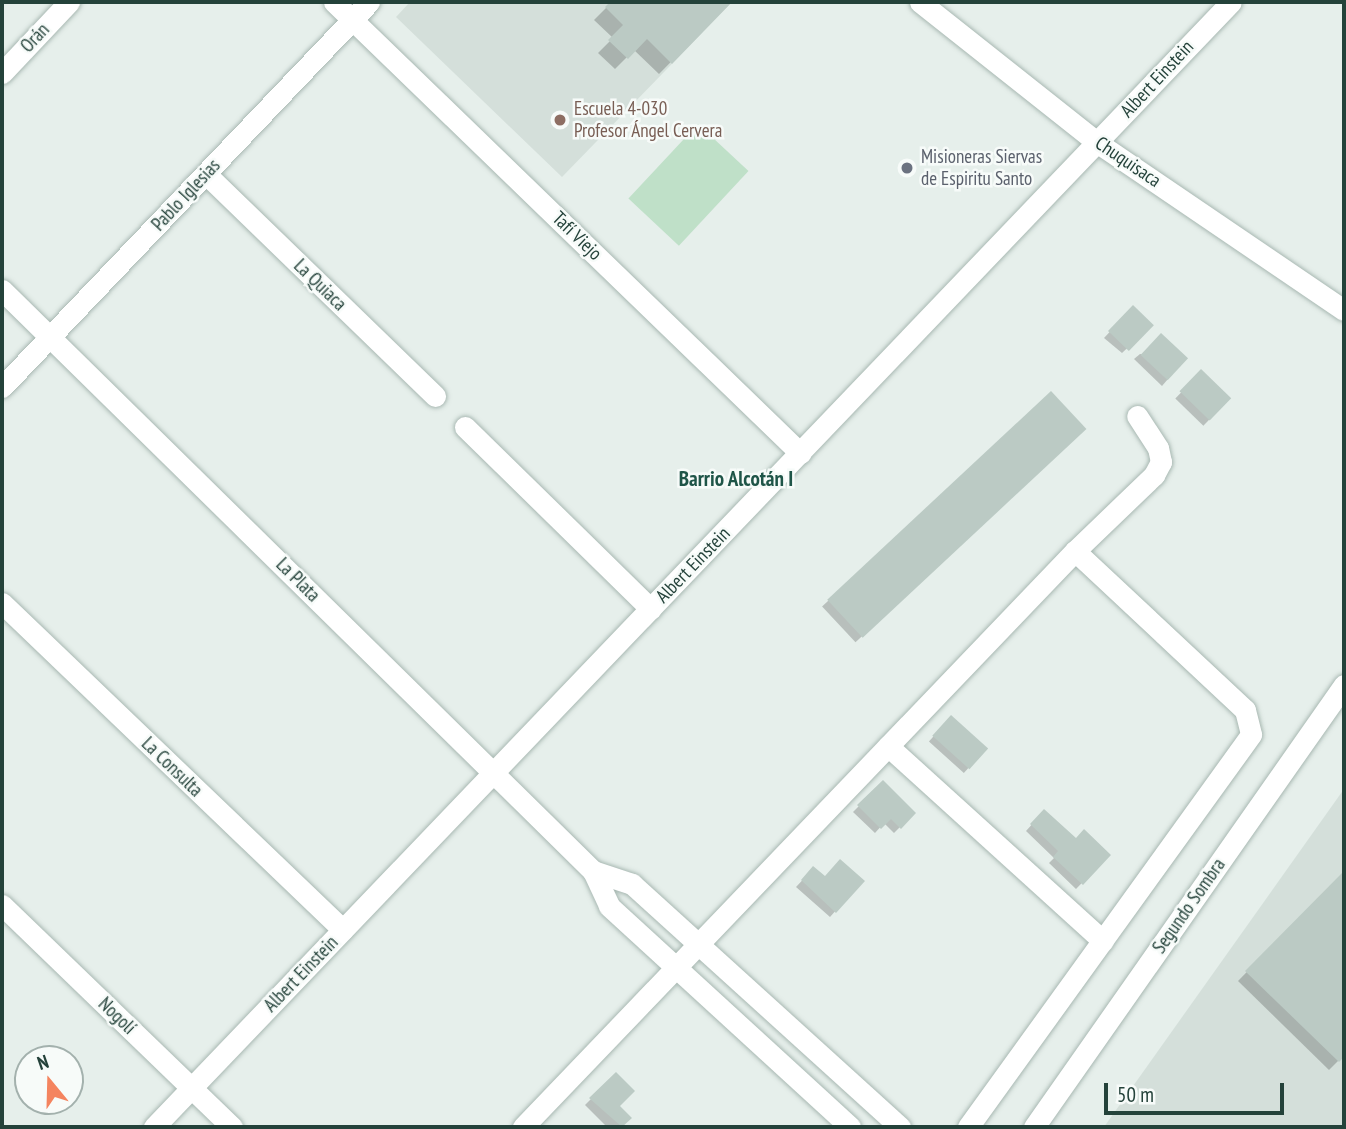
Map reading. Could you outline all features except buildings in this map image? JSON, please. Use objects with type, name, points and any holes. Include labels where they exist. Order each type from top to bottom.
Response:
[{"type":"street","name":"Orán","points":[[2,73],[69,2]]},
{"type":"street","name":"Tafí Viejo","points":[[334,2],[800,453]]},
{"type":"street","name":"Pablo Iglesias","points":[[2,387],[369,2]]},
{"type":"street","name":"Chuquisaca","points":[[920,2],[1098,143],[1344,310]]},
{"type":"street","name":"Albert Einstein","points":[[154,1127],[1231,2]]},
{"type":"street","name":"La Quiaca","points":[[206,174],[435,396]]},
{"type":"street","name":"La Plata","points":[[2,290],[593,871]]},
{"type":"street","points":[[523,1127],[1075,551],[1154,475],[1161,462],[1138,416]]},
{"type":"street","points":[[465,426],[651,609]]},
{"type":"street","points":[[968,1127],[1251,734],[1252,724],[1245,710],[1075,551]]},
{"type":"street","name":"La Consulta","points":[[2,603],[343,930]]},
{"type":"street","name":"Segundo Sombra","points":[[1034,1127],[1344,685]]},
{"type":"street","points":[[888,746],[1102,941]]},
{"type":"street","points":[[593,871],[632,884],[900,1127]]},
{"type":"street","points":[[593,871],[609,906],[850,1127]]},
{"type":"street","name":"Nogolí","points":[[2,905],[232,1127]]},
{"type":"shaded area","name":"Escuela 4-030 Profesor Ángel Cervera","points":[[410,2],[732,2],[562,177],[396,17]]},
{"type":"shaded area","points":[[1344,789],[1344,1127],[1104,1127]]},
{"type":"green space","points":[[698,124],[748,171],[679,246],[628,199]]},
{"type":"place","name":"Escuela 4-030 Profesor Ángel Cervera","points":[[560,120]]},
{"type":"place","name":"Misioneras Siervas de Espiritu Santo","points":[[907,168]]},
{"type":"district","name":"Barrio Alcotán I","points":[[736,479]]}]
